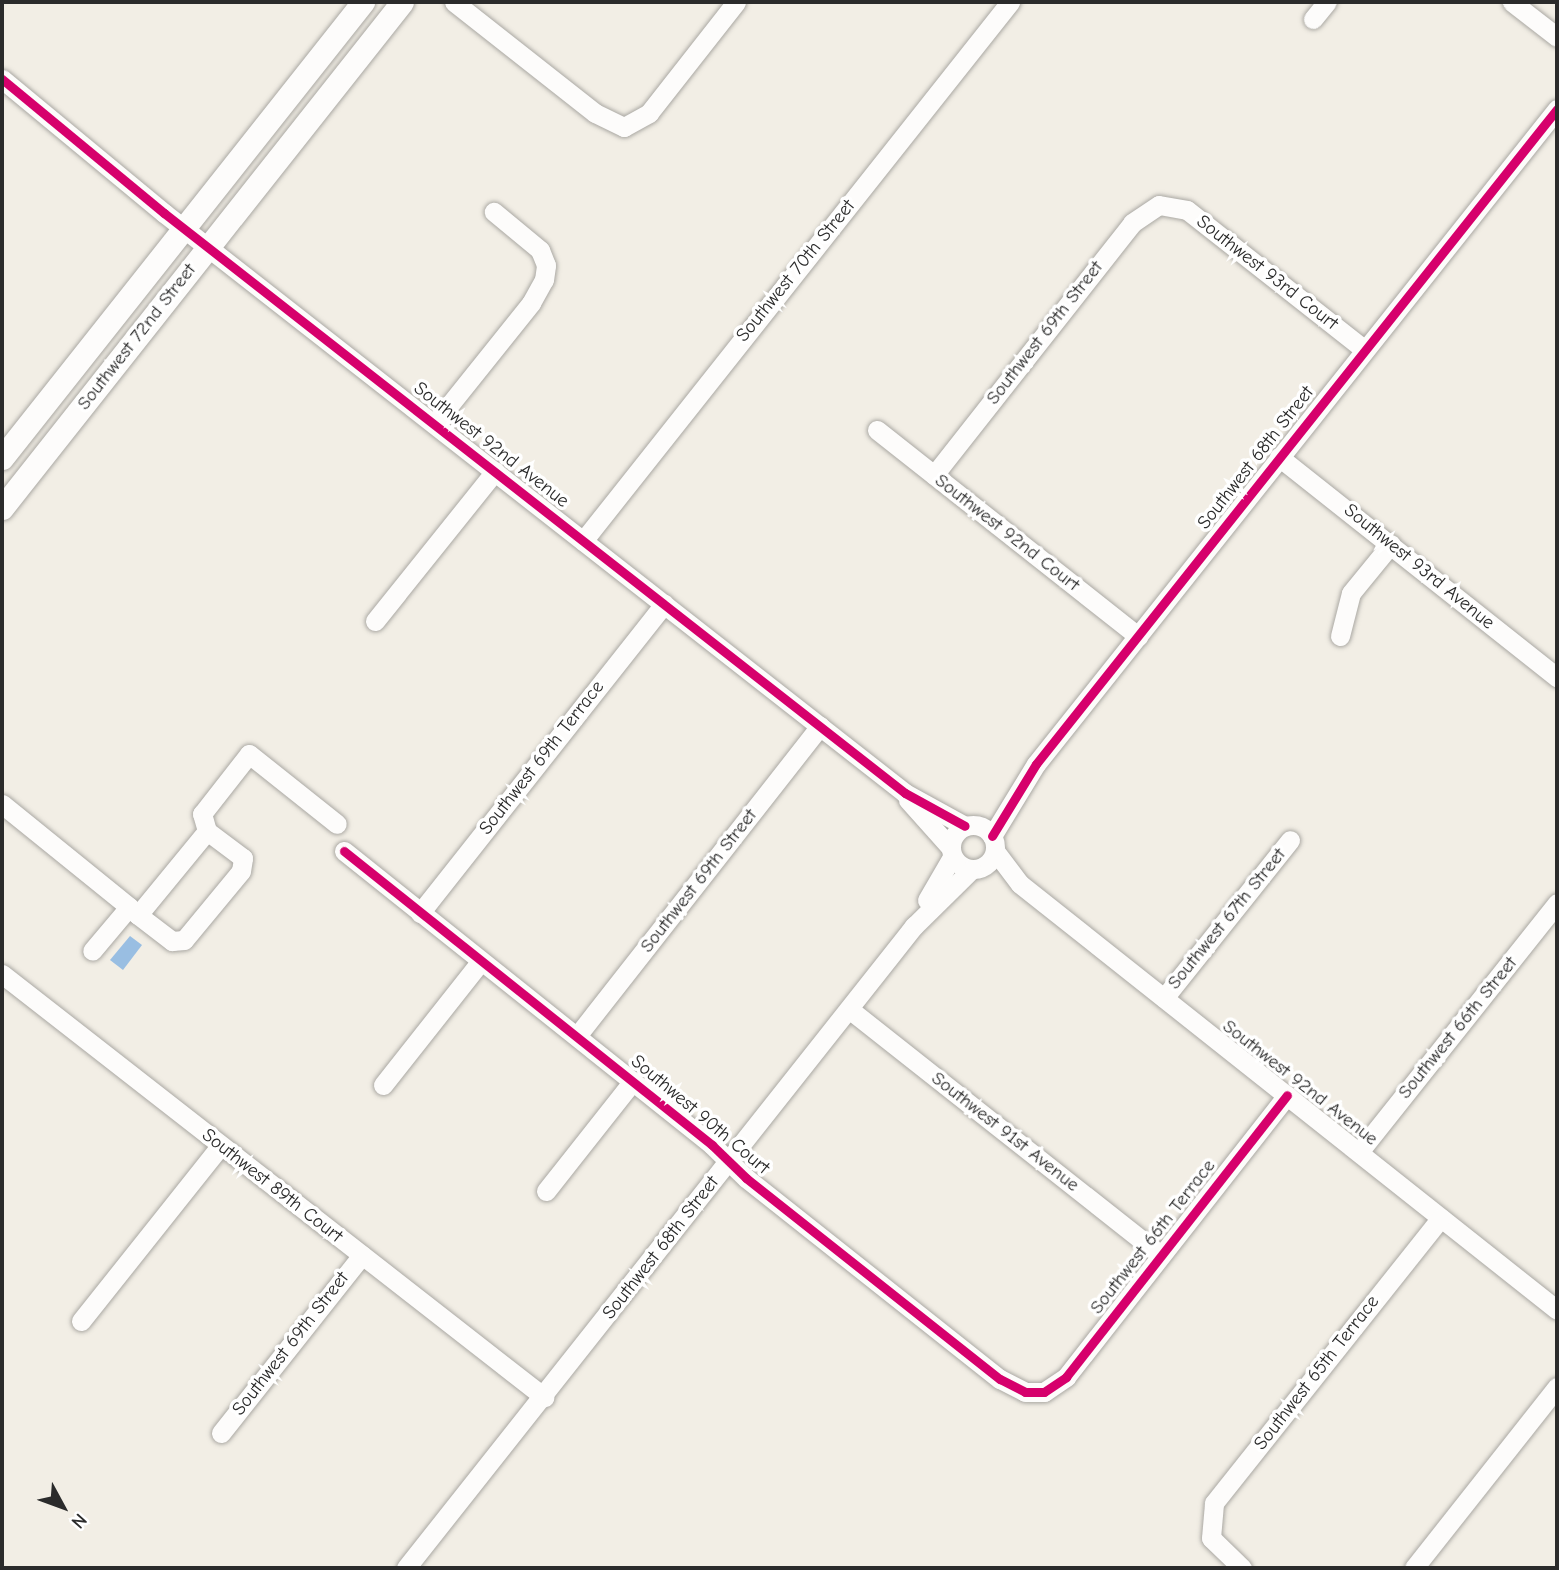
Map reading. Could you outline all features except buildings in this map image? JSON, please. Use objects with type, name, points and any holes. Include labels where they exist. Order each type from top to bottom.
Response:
[{"type":"main road","name":"Southwest 72nd Street","points":[[2,458],[363,2]]},
{"type":"main road","name":"Southwest 72nd Street","points":[[2,508],[402,2]]},
{"type":"street","points":[[454,2],[595,113],[624,127],[649,113],[736,2]]},
{"type":"street","name":"Southwest 70th Street","points":[[583,541],[1010,2]]},
{"type":"street","points":[[1313,19],[1327,2]]},
{"type":"street","points":[[1511,2],[1557,37]]},
{"type":"street","name":"Southwest 92nd Avenue","points":[[2,79],[185,228],[583,541],[905,793],[980,846],[1020,884],[1557,1310]]},
{"type":"street","name":"Southwest 68th Street","points":[[405,1568],[544,1397],[914,926],[980,846],[1036,764],[1557,108]]},
{"type":"street","name":"Southwest 93rd Court","points":[[1166,203],[1193,214],[1365,350]]},
{"type":"street","name":"Southwest 69th Street","points":[[933,475],[1132,223],[1153,206],[1166,203]]},
{"type":"street","points":[[435,423],[531,303],[544,280],[546,264],[540,250],[494,212]]},
{"type":"street","name":"Southwest 92nd Court","points":[[877,430],[1138,636]]},
{"type":"street","name":"Southwest 93rd Avenue","points":[[1279,457],[1557,677]]},
{"type":"street","points":[[374,621],[495,471]]},
{"type":"street","points":[[1340,636],[1351,593],[1391,544]]},
{"type":"street","name":"Southwest 69th Terrace","points":[[420,913],[664,604]]},
{"type":"street","name":"Southwest 69th Street","points":[[577,1036],[820,726]]},
{"type":"street","points":[[2,804],[172,942],[184,940],[241,871],[243,858],[207,831],[202,814],[249,754],[337,824]]},
{"type":"street","name":"Southwest 92nd Avenue","points":[[905,793],[911,806],[951,852],[980,846]]},
{"type":"street","points":[[92,951],[207,831]]},
{"type":"street","name":"Southwest 68th Street","points":[[914,926],[951,852],[955,834],[980,846]]},
{"type":"street","name":"Southwest 67th Street","points":[[1164,998],[1290,841]]},
{"type":"street","name":"Southwest 90th Court","points":[[344,851],[634,1081],[729,1162],[1000,1379],[1018,1390],[1040,1393]]},
{"type":"street","name":"Southwest 66th Street","points":[[1359,1152],[1557,903]]},
{"type":"street","points":[[383,1085],[481,961]]},
{"type":"street","name":"Southwest 89th Court","points":[[2,974],[544,1397]]},
{"type":"street","name":"Southwest 91st Avenue","points":[[849,1009],[1161,1255]]},
{"type":"street","points":[[546,1191],[634,1081]]},
{"type":"street","name":"Southwest 66th Terrace","points":[[1040,1393],[1066,1377],[1287,1095]]},
{"type":"street","points":[[81,1321],[220,1146]]},
{"type":"street","name":"Southwest 65th Terrace","points":[[1242,1568],[1216,1546],[1210,1534],[1210,1514],[1220,1494],[1440,1218]]},
{"type":"street","name":"Southwest 69th Street","points":[[222,1433],[362,1255]]},
{"type":"street","points":[[1414,1568],[1557,1387]]},
{"type":"water","points":[[130,936],[142,945],[123,970],[110,960]]},
{"type":"cycle path","points":[[2,79],[164,213],[905,793],[965,826]]},
{"type":"cycle path","points":[[992,836],[1036,764],[1557,109]]},
{"type":"cycle path","points":[[344,851],[712,1145],[746,1178],[1000,1379],[1025,1392],[1044,1392],[1066,1377],[1287,1095]]}]
